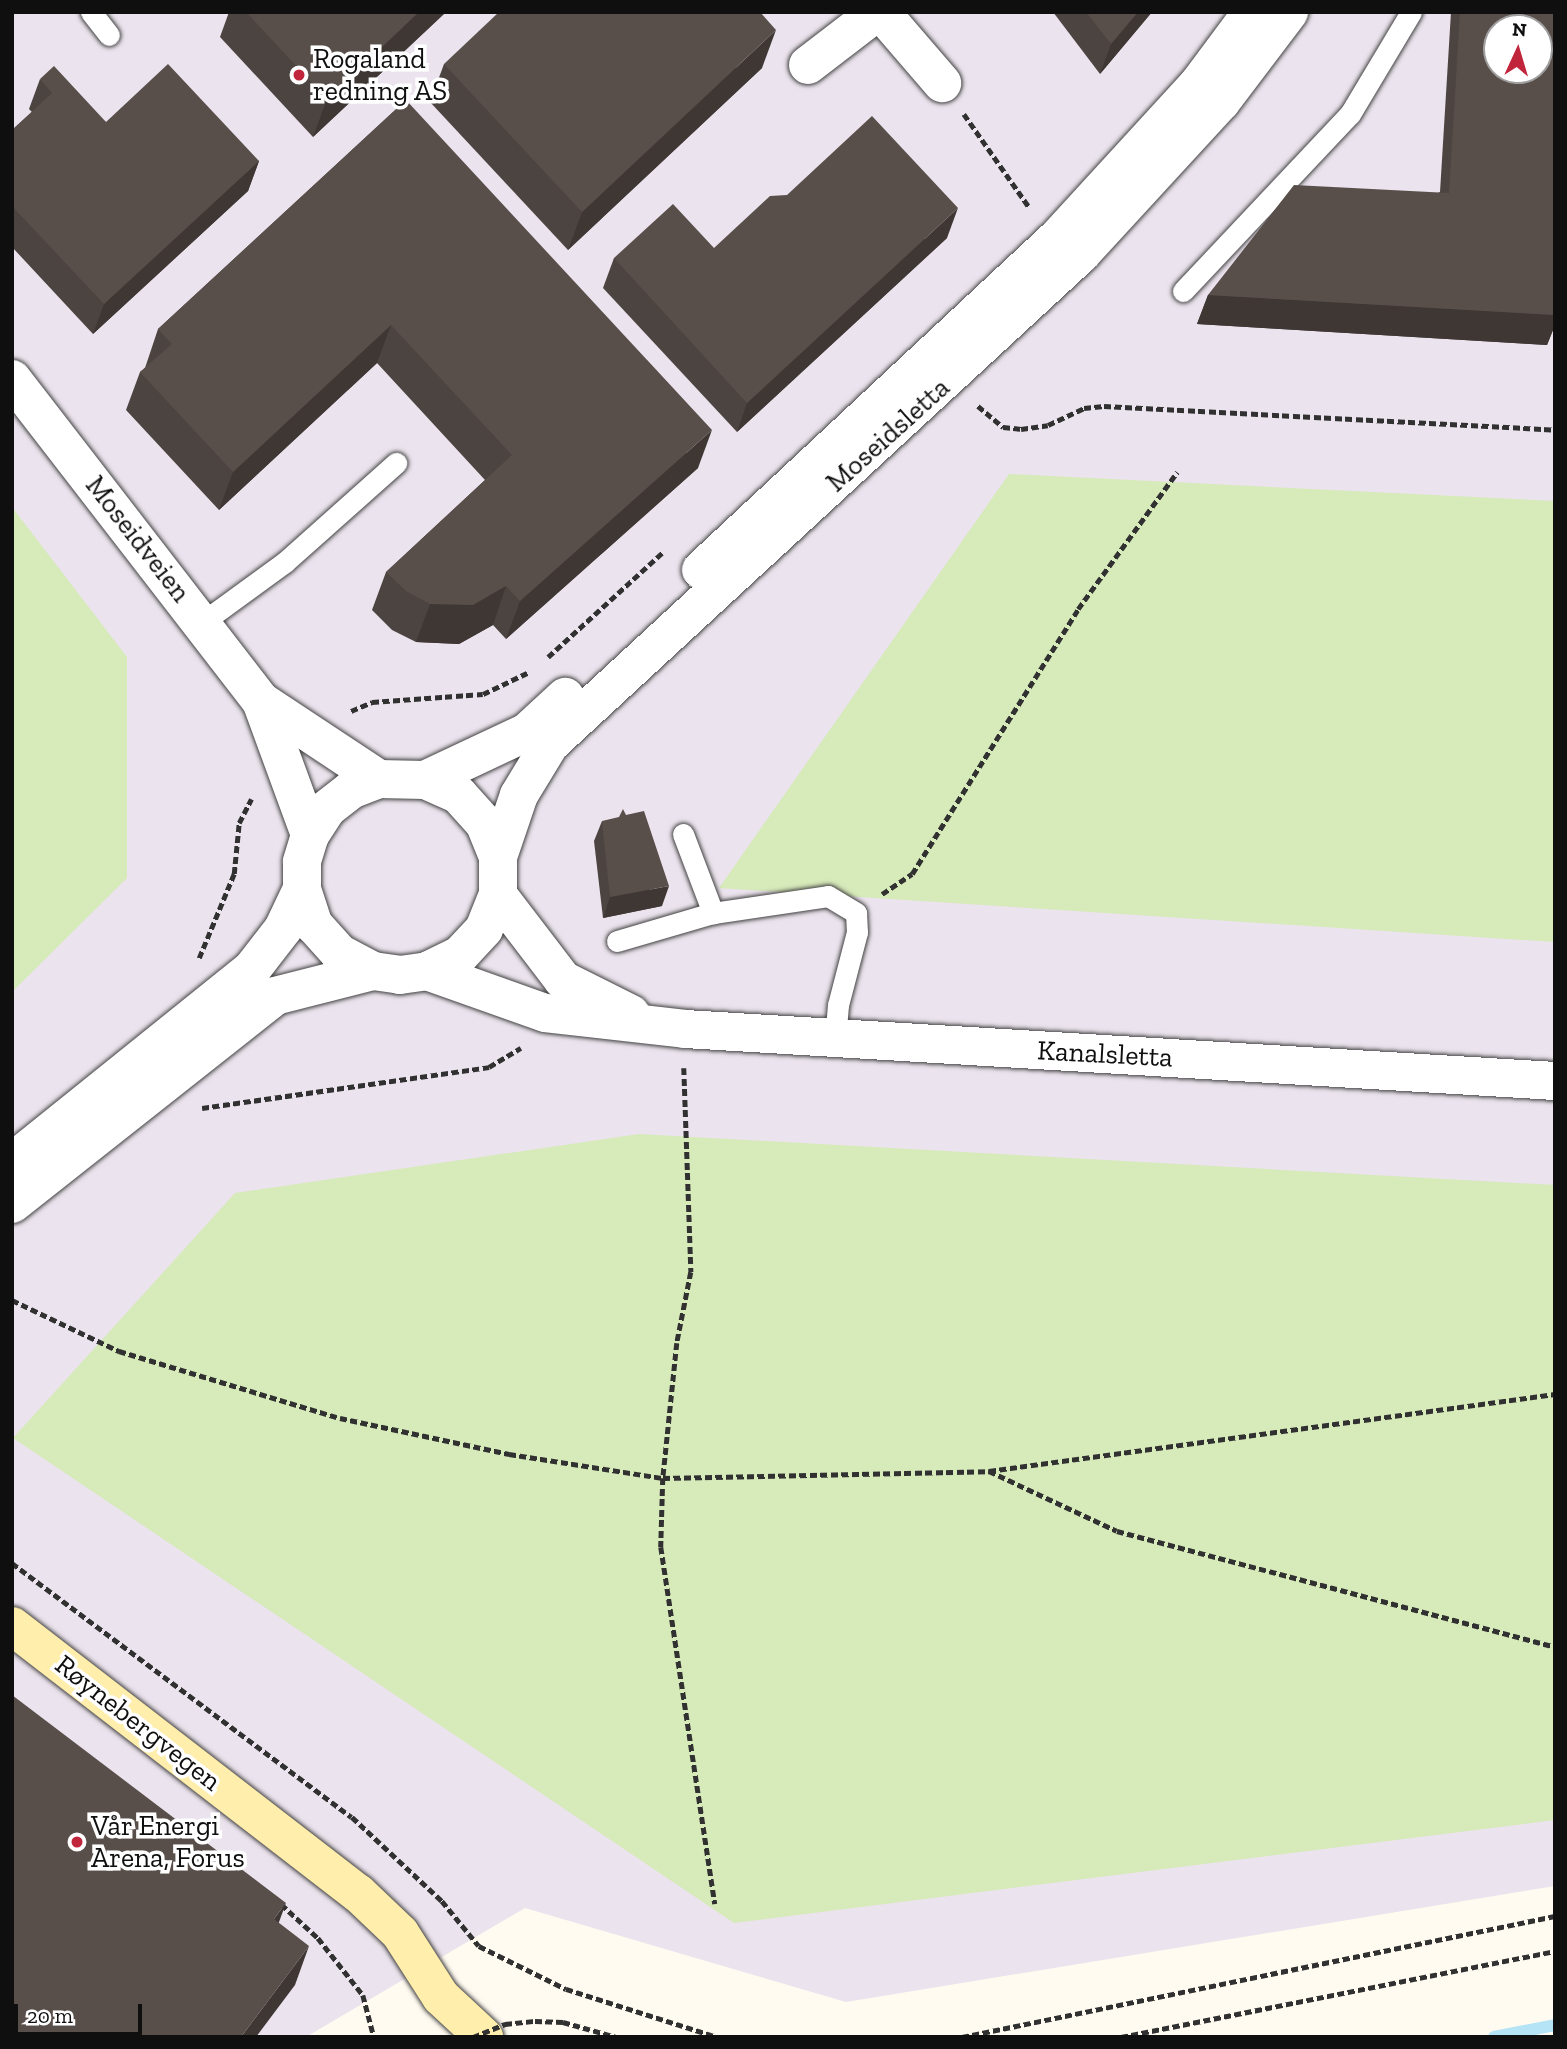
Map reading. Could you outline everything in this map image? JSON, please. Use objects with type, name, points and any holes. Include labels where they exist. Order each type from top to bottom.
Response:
[{"type":"street","points":[[808,65],[879,12],[942,83]]},
{"type":"street","name":"Moseidsletta","points":[[425,780],[527,732],[820,460],[1059,236],[1199,83],[1252,12]]},
{"type":"street","name":"Moseidsletta","points":[[498,857],[519,795],[550,744],[1081,254],[1220,102],[1289,12]]},
{"type":"street","name":"Moseidveien","points":[[12,379],[204,621],[261,701]]},
{"type":"street","points":[[261,701],[379,779]]},
{"type":"street","points":[[261,701],[310,835]]},
{"type":"street","points":[[379,779],[425,780],[458,795],[484,822],[498,857],[498,895],[484,929],[460,955],[428,971],[400,975],[373,971],[339,953],[314,925],[302,889],[303,862],[310,835],[327,809],[351,790],[379,779]]},
{"type":"street","points":[[12,1162],[251,969],[283,929],[302,889]]},
{"type":"street","points":[[498,895],[563,980],[670,1028]]},
{"type":"street","points":[[12,1203],[275,996],[373,971]]},
{"type":"street","name":"Kanalsletta","points":[[428,971],[545,1013],[670,1028],[1555,1081]]},
{"type":"street","name":"Røynebergvegen","points":[[12,1626],[358,1894],[400,1933],[441,1997],[484,2037]]},
{"type":"street","name":"Røynebergvegen","points":[[441,1997],[445,2037]]},
{"type":"lane","points":[[91,12],[109,35]]},
{"type":"lane","points":[[1183,291],[1350,114],[1411,12]]},
{"type":"lane","points":[[204,621],[285,562],[396,463]]},
{"type":"lane","points":[[683,834],[713,913]]},
{"type":"lane","points":[[617,941],[713,913],[828,896],[856,913],[857,932],[838,1004],[835,1037]]},
{"type":"path","points":[[942,83],[1032,211]]},
{"type":"path","points":[[1023,219],[1041,201]]},
{"type":"path","points":[[970,398],[993,420],[1021,429],[1048,425],[1084,408],[1104,406],[1555,430]]},
{"type":"path","points":[[856,913],[912,874],[1078,609],[1177,472]]},
{"type":"path","points":[[547,659],[669,546]]},
{"type":"path","points":[[349,712],[372,702],[483,694],[536,668]]},
{"type":"path","points":[[198,961],[234,874],[239,823],[255,792]]},
{"type":"path","points":[[670,1028],[684,1129],[691,1272],[677,1343],[663,1478],[661,1547],[715,1904]]},
{"type":"path","points":[[188,1110],[489,1067],[512,1056],[530,1039]]},
{"type":"path","points":[[12,1300],[120,1351],[340,1418],[509,1454],[663,1478],[989,1471],[1555,1394]]},
{"type":"path","points":[[989,1471],[1117,1531],[1555,1647]]},
{"type":"path","points":[[12,1563],[352,1817],[432,1892],[479,1946],[566,1989],[717,2037]]},
{"type":"path","points":[[278,1901],[317,1938],[362,1995],[373,2037]]},
{"type":"path","points":[[962,2037],[1555,1916]]},
{"type":"path","points":[[1121,2037],[1555,1951]]},
{"type":"path","points":[[473,2037],[505,2024],[535,2021],[563,2022],[616,2037]]},
{"type":"shaded area","points":[[12,12],[1555,12],[1555,1886],[846,2002],[525,1908],[306,2037],[12,2037]]},
{"type":"green space","points":[[1009,474],[1555,501],[1555,942],[719,888]]},
{"type":"green space","points":[[12,507],[127,657],[127,878],[12,992]]},
{"type":"green space","points":[[639,1134],[1555,1185],[1555,1820],[734,1923],[13,1438],[235,1193]]},
{"type":"building","points":[[246,12],[419,12],[327,99]]},
{"type":"building","points":[[499,12],[760,12],[776,30],[582,212],[444,64]]},
{"type":"building","points":[[1086,12],[1138,12],[1111,44]]},
{"type":"building","points":[[1460,12],[1555,12],[1555,315],[1208,295],[1294,185],[1449,193]]},
{"type":"building","points":[[168,64],[259,161],[104,304],[12,206],[12,130],[52,93],[40,79],[54,66],[106,122]]},
{"type":"building","points":[[406,100],[712,430],[520,601],[506,586],[473,605],[430,604],[406,591],[386,572],[512,455],[391,325],[233,472],[140,372],[172,344],[158,329]]},
{"type":"building","points":[[872,116],[958,208],[747,403],[614,258],[673,204],[714,248],[770,196],[787,195]]},
{"type":"building","points":[[623,809],[626,815],[644,811],[669,886],[610,897],[602,821],[619,817]]},
{"type":"building","name":"Vår Energi Arena, Forus","points":[[12,1695],[286,1903],[274,1919],[309,1946],[241,2037],[12,2037]]},
{"type":"waterway","points":[[1494,2037],[1555,2025]]},
{"type":"place","name":"Rogaland redning AS","points":[[299,75]]},
{"type":"place","name":"Vår Energi Arena, Forus","points":[[77,1842]]}]
